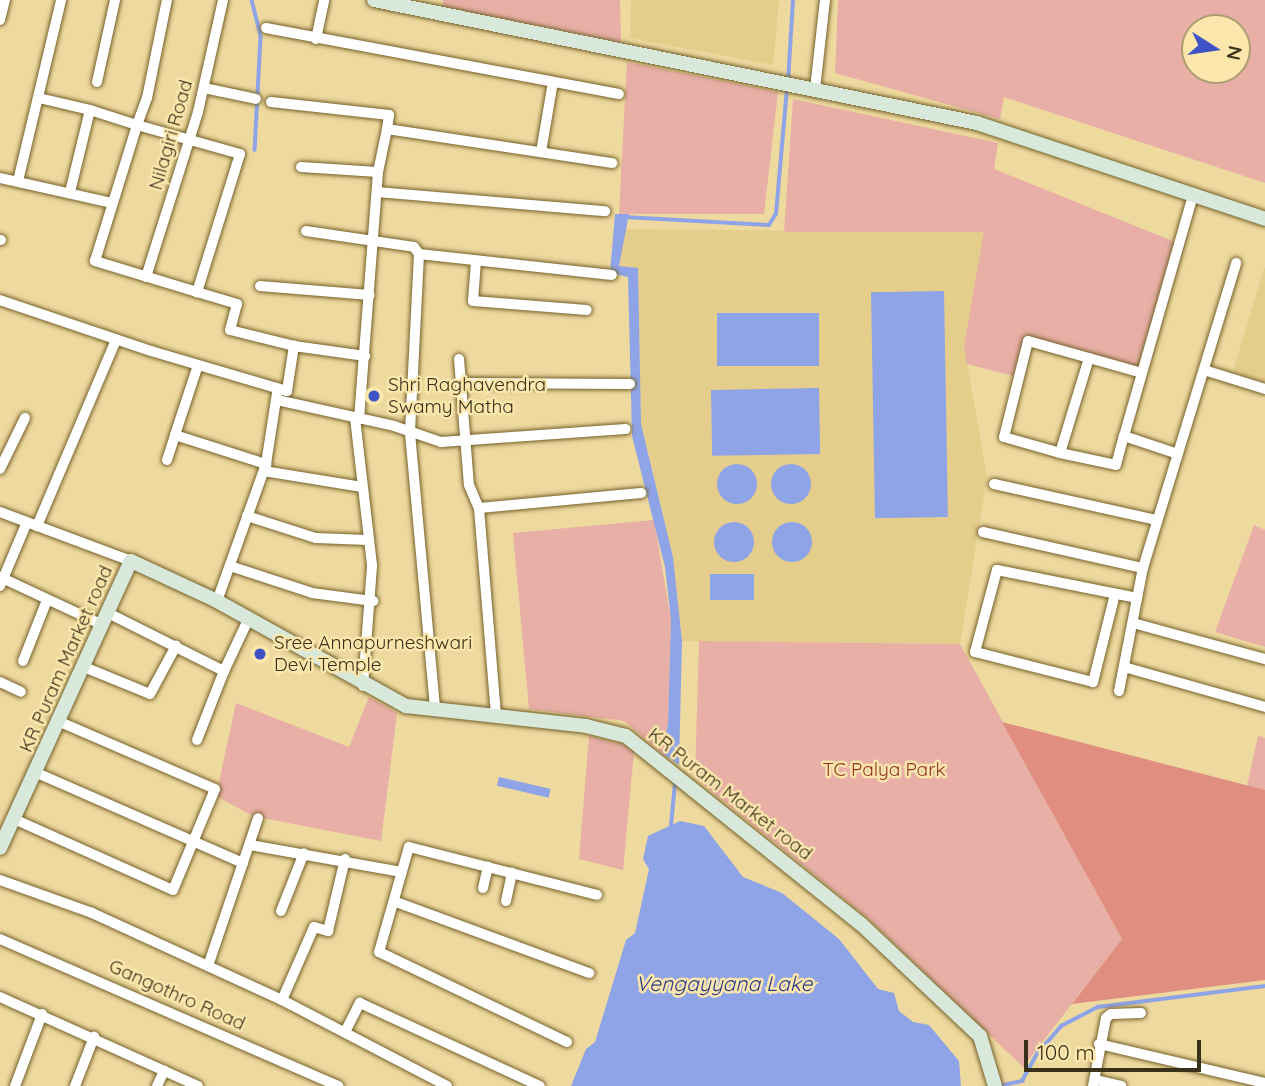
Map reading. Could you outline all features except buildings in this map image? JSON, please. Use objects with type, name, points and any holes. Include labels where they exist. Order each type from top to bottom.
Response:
[{"type":"street","points":[[0,20],[5,0]]},
{"type":"street","points":[[18,181],[61,0]]},
{"type":"street","points":[[97,82],[115,0]]},
{"type":"street","points":[[167,0],[137,125],[95,261],[237,304],[230,330],[294,346],[365,356]]},
{"type":"street","name":"Nilagiri Road","points":[[146,277],[190,140],[223,0]]},
{"type":"street","points":[[316,39],[324,0]]},
{"type":"street","points":[[810,88],[825,0]]},
{"type":"street","points":[[382,1],[977,123],[1265,219]]},
{"type":"street","points":[[265,28],[619,94]]},
{"type":"street","points":[[541,152],[553,82]]},
{"type":"street","points":[[204,88],[256,99]]},
{"type":"street","points":[[39,99],[90,110],[240,154],[197,292]]},
{"type":"street","points":[[271,102],[388,115],[378,172],[365,356],[357,418],[373,601],[363,686]]},
{"type":"street","points":[[70,192],[90,110]]},
{"type":"street","points":[[387,129],[612,163]]},
{"type":"street","points":[[301,167],[378,172]]},
{"type":"street","points":[[0,178],[112,203]]},
{"type":"street","points":[[377,192],[605,211]]},
{"type":"street","points":[[1142,373],[1028,341],[1004,437],[1116,466],[1193,195]]},
{"type":"street","points":[[306,232],[373,239],[414,247],[419,254],[410,433],[435,708]]},
{"type":"street","points":[[419,254],[612,275]]},
{"type":"street","points":[[476,261],[474,301],[587,310]]},
{"type":"street","points":[[1119,691],[1143,568],[1236,263]]},
{"type":"street","points":[[260,286],[370,295]]},
{"type":"street","points":[[0,300],[277,394],[441,442],[464,443],[626,429]]},
{"type":"street","points":[[117,340],[32,524],[1,581],[176,646],[224,671]]},
{"type":"street","points":[[277,394],[287,391],[294,346]]},
{"type":"street","points":[[1060,453],[1089,358]]},
{"type":"street","points":[[459,359],[469,485],[479,508],[496,715]]},
{"type":"street","points":[[167,460],[198,365]]},
{"type":"street","points":[[1204,370],[1265,389]]},
{"type":"street","points":[[460,383],[630,384]]},
{"type":"street","points":[[217,601],[265,467],[277,394]]},
{"type":"street","points":[[0,469],[25,418]]},
{"type":"street","points":[[175,435],[265,467],[362,486]]},
{"type":"street","points":[[1124,436],[1178,454]]},
{"type":"street","points":[[994,484],[1157,520]]},
{"type":"street","points":[[479,508],[641,493]]},
{"type":"street","name":"KR Puram Market road","points":[[0,512],[131,561],[217,601],[363,686],[406,706],[586,726],[626,736],[861,924],[980,1036],[995,1086]]},
{"type":"street","points":[[247,516],[316,538],[368,540]]},
{"type":"street","points":[[983,532],[1143,568]]},
{"type":"street","name":"KR Puram Market road","points":[[0,848],[37,773],[131,561]]},
{"type":"street","points":[[230,566],[312,593],[373,601]]},
{"type":"street","points":[[1115,594],[1093,682],[975,652],[995,571],[1137,598]]},
{"type":"street","points":[[23,661],[47,600]]},
{"type":"street","points":[[197,740],[224,671],[248,620]]},
{"type":"street","points":[[1133,622],[1265,659]]},
{"type":"street","points":[[84,667],[150,694],[176,646]]},
{"type":"street","points":[[1124,667],[1265,707]]},
{"type":"street","points":[[0,682],[21,692]]},
{"type":"street","points":[[14,819],[173,890],[215,789],[60,722]]},
{"type":"street","points":[[37,773],[243,863]]},
{"type":"street","points":[[208,966],[258,818]]},
{"type":"street","points":[[250,845],[345,859],[402,872]]},
{"type":"street","points":[[567,1042],[379,952],[396,902],[410,847],[597,895]]},
{"type":"street","points":[[281,911],[304,853]]},
{"type":"street","points":[[282,1000],[314,927],[328,931],[345,859]]},
{"type":"street","points":[[483,888],[488,867]]},
{"type":"street","points":[[506,901],[512,873]]},
{"type":"street","points":[[0,880],[92,913],[282,1000],[447,1086]]},
{"type":"street","points":[[396,902],[589,973]]},
{"type":"street","name":"Gangothro Road","points":[[0,939],[338,1086]]},
{"type":"street","points":[[0,997],[198,1086]]},
{"type":"street","points":[[345,1032],[360,1003],[540,1086]]},
{"type":"street","points":[[1121,1086],[1094,1083],[1099,1044],[1111,1014],[1141,1013]]},
{"type":"street","points":[[15,1086],[42,1014]]},
{"type":"street","points":[[75,1086],[94,1037]]},
{"type":"street","points":[[1099,1044],[1265,1083]]},
{"type":"street","points":[[157,1086],[164,1071]]},
{"type":"shaded area","points":[[631,0],[779,0],[773,65],[630,38]]},
{"type":"shaded area","points":[[623,229],[985,232],[964,345],[987,477],[960,644],[682,641],[673,557],[641,424],[638,269],[619,266]]},
{"type":"shaded area","points":[[1265,268],[1265,381],[1233,372]]},
{"type":"shaded area","points":[[1002,722],[1265,790],[1265,980],[1072,1004],[1122,939]]},
{"type":"green space","points":[[443,0],[620,0],[621,42],[442,7]]},
{"type":"green space","points":[[838,0],[1265,0],[1265,183],[1004,97],[1000,119],[835,73]]},
{"type":"green space","points":[[627,62],[778,92],[764,214],[619,214]]},
{"type":"green space","points":[[793,99],[998,143],[994,169],[1175,242],[1138,368],[1025,335],[1013,376],[967,364],[964,345],[984,232],[784,232]]},
{"type":"green space","points":[[654,520],[671,620],[668,723],[663,754],[624,721],[529,709],[513,533]]},
{"type":"green space","points":[[1254,525],[1265,530],[1265,647],[1215,632]]},
{"type":"green space","name":"TC Palya Park","points":[[699,641],[960,644],[1122,939],[1023,1067],[870,920],[695,778]]},
{"type":"green space","points":[[369,697],[397,713],[381,841],[253,816],[216,796],[236,703],[349,747]]},
{"type":"green space","points":[[589,736],[622,744],[634,752],[623,870],[579,859]]},
{"type":"green space","points":[[1258,736],[1265,738],[1265,790],[1247,786]]},
{"type":"water","points":[[615,214],[629,214],[619,266],[638,268],[641,424],[673,557],[682,641],[679,765],[663,754],[668,723],[671,620],[665,567],[632,436],[628,277],[610,273]]},
{"type":"water","points":[[944,291],[948,517],[875,518],[871,292]]},
{"type":"water","points":[[717,313],[819,313],[819,366],[717,366]]},
{"type":"water","points":[[819,388],[820,454],[712,456],[711,390]]},
{"type":"water","points":[[737,464],[751,470],[757,484],[751,498],[737,504],[723,498],[717,484],[723,470]]},
{"type":"water","points":[[791,464],[805,470],[811,484],[805,498],[791,504],[777,498],[771,484],[777,470]]},
{"type":"water","points":[[734,522],[748,528],[754,542],[748,556],[734,562],[720,556],[714,542],[720,528]]},
{"type":"water","points":[[792,522],[806,528],[812,542],[806,556],[792,562],[778,556],[772,542],[778,528]]},
{"type":"water","points":[[710,574],[754,574],[754,600],[710,600]]},
{"type":"water","points":[[499,777],[551,789],[549,798],[497,786]]},
{"type":"water","name":"Vengayyana Lake","points":[[680,821],[704,826],[743,877],[782,893],[839,939],[878,989],[894,993],[899,1011],[913,1022],[929,1025],[959,1061],[961,1086],[571,1086],[586,1049],[595,1042],[626,940],[635,933],[649,869],[643,859],[648,836]]},
{"type":"waterway","points":[[252,0],[261,37],[255,150]]},
{"type":"waterway","points":[[788,82],[793,0]]},
{"type":"waterway","points":[[624,217],[769,225],[776,214],[787,89]]},
{"type":"waterway","points":[[671,826],[675,783]]},
{"type":"waterway","points":[[999,1086],[1022,1081],[1037,1054],[1061,1026],[1098,1007],[1265,986]]},
{"type":"place","name":"Shri Raghavendra Swamy Matha","points":[[374,396]]},
{"type":"place","name":"Sree Annapurneshwari Devi Temple","points":[[260,654]]}]
